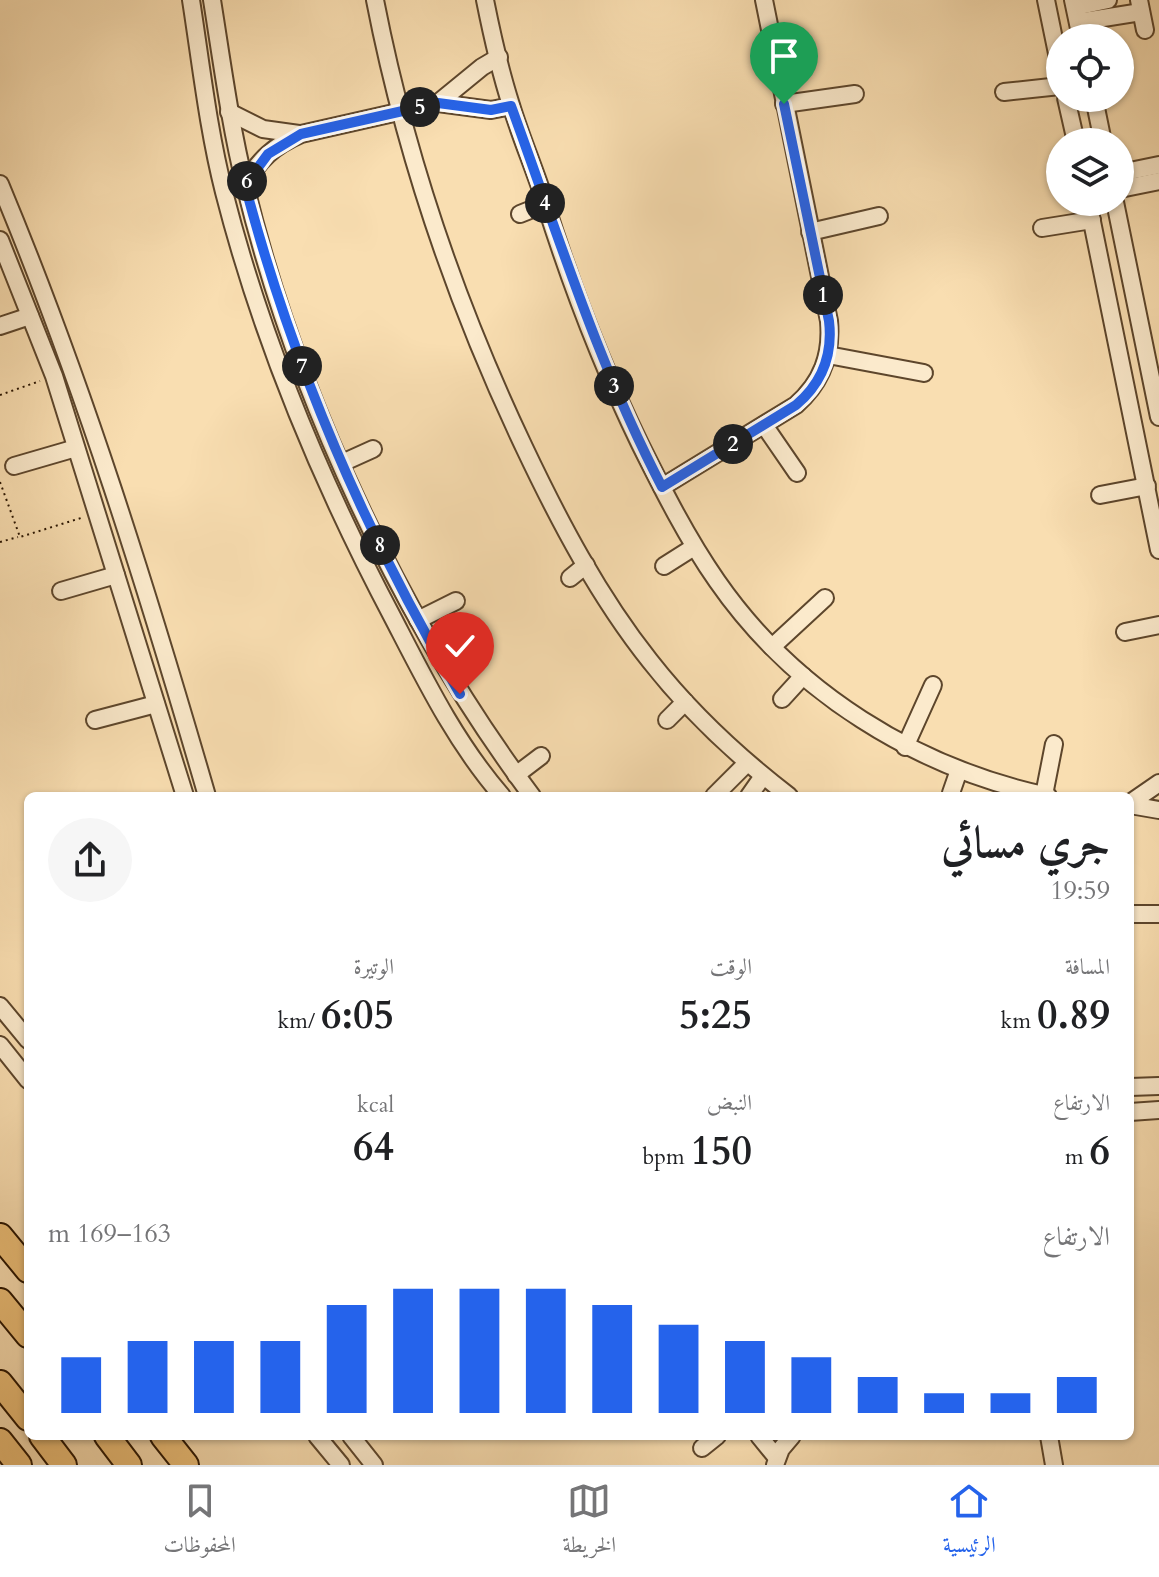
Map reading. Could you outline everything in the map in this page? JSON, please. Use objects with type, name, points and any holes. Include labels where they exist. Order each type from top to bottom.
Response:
[{"type":"highway","points":[[0,1236],[24,1265]]},
{"type":"highway","points":[[0,1301],[24,1330]]},
{"type":"highway","points":[[0,1383],[24,1413]]},
{"type":"highway","points":[[45,1440],[64,1465]]},
{"type":"highway","points":[[110,1440],[129,1465]]},
{"type":"highway","points":[[166,1440],[186,1465]]},
{"type":"highway","points":[[0,1441],[19,1465]]},
{"type":"street","points":[[191,0],[212,136],[224,190],[259,309],[287,387],[335,501],[424,679],[456,734],[499,792]]},
{"type":"street","points":[[212,0],[229,112],[245,185],[288,328],[342,463],[418,620],[460,694],[529,792]]},
{"type":"street","points":[[375,0],[429,209],[495,386],[562,524],[649,661],[685,702],[747,763],[784,792]]},
{"type":"street","points":[[485,0],[511,106],[589,327],[630,423],[694,547],[726,593],[772,647],[835,702],[905,747],[959,770],[1032,792]]},
{"type":"street","points":[[662,487],[806,397],[820,376],[828,355],[829,321],[764,0]]},
{"type":"street","points":[[1046,0],[1051,24]]},
{"type":"street","points":[[1077,17],[1108,0]]},
{"type":"street","points":[[1077,17],[1140,6],[1145,30]]},
{"type":"street","points":[[438,103],[499,57]]},
{"type":"street","points":[[1004,92],[1046,88]]},
{"type":"street","points":[[784,104],[855,94]]},
{"type":"street","points":[[245,185],[268,154],[301,134],[438,103],[491,110],[511,106]]},
{"type":"street","points":[[229,112],[263,129],[301,134]]},
{"type":"street","points":[[1134,170],[1159,165]]},
{"type":"street","points":[[1134,186],[1159,181]]},
{"type":"street","points":[[0,184],[60,337],[165,651],[206,792]]},
{"type":"street","points":[[520,214],[545,204]]},
{"type":"street","points":[[810,232],[879,216]]},
{"type":"street","points":[[1091,216],[1159,550]]},
{"type":"street","points":[[1118,216],[1154,365],[1159,417]]},
{"type":"street","points":[[1042,228],[1092,220]]},
{"type":"street","points":[[0,240],[54,376],[184,792]]},
{"type":"street","points":[[0,326],[30,316]]},
{"type":"street","points":[[828,355],[924,373]]},
{"type":"street","points":[[1125,378],[1154,365]]},
{"type":"street","points":[[764,425],[797,473]]},
{"type":"street","points":[[14,466],[76,448]]},
{"type":"street","points":[[342,463],[373,449]]},
{"type":"street","points":[[1100,495],[1147,486]]},
{"type":"street","points":[[98,518],[120,515]]},
{"type":"street","points":[[664,566],[694,547]]},
{"type":"street","points":[[570,578],[586,565]]},
{"type":"street","points":[[61,591],[116,575]]},
{"type":"street","points":[[772,647],[825,598]]},
{"type":"street","points":[[418,620],[456,601]]},
{"type":"street","points":[[1125,632],[1159,625]]},
{"type":"street","points":[[782,699],[803,676]]},
{"type":"street","points":[[905,747],[933,685]]},
{"type":"street","points":[[667,720],[685,702]]},
{"type":"street","points":[[95,720],[156,704]]},
{"type":"street","points":[[1047,792],[1054,744]]},
{"type":"street","points":[[516,775],[541,756]]},
{"type":"street","points":[[718,792],[747,763]]},
{"type":"street","points":[[951,792],[959,770]]},
{"type":"street","points":[[752,792],[763,776]]},
{"type":"street","points":[[1134,801],[1159,783]]},
{"type":"street","points":[[1134,805],[1159,810]]},
{"type":"street","points":[[1134,914],[1159,914]]},
{"type":"street","points":[[0,1006],[24,1035]]},
{"type":"street","points":[[0,1045],[24,1075]]},
{"type":"street","points":[[1134,1087],[1159,1086]]},
{"type":"street","points":[[1134,1112],[1159,1110]]},
{"type":"street","points":[[320,1440],[341,1465]]},
{"type":"street","points":[[702,1448],[712,1440]]},
{"type":"street","points":[[762,1440],[776,1462],[790,1440]]},
{"type":"street","points":[[1050,1440],[1054,1465]]},
{"type":"path","points":[[0,395],[54,376]]},
{"type":"path","points":[[0,482],[20,537]]},
{"type":"path","points":[[0,542],[98,518]]},
{"type":"route","points":[[460,694],[378,542],[307,379],[279,302],[245,185],[251,173],[278,146],[301,134],[438,103],[491,110],[511,106],[589,327],[630,423],[662,487],[796,405],[814,387],[825,365],[830,343],[829,321],[784,104]]}]
